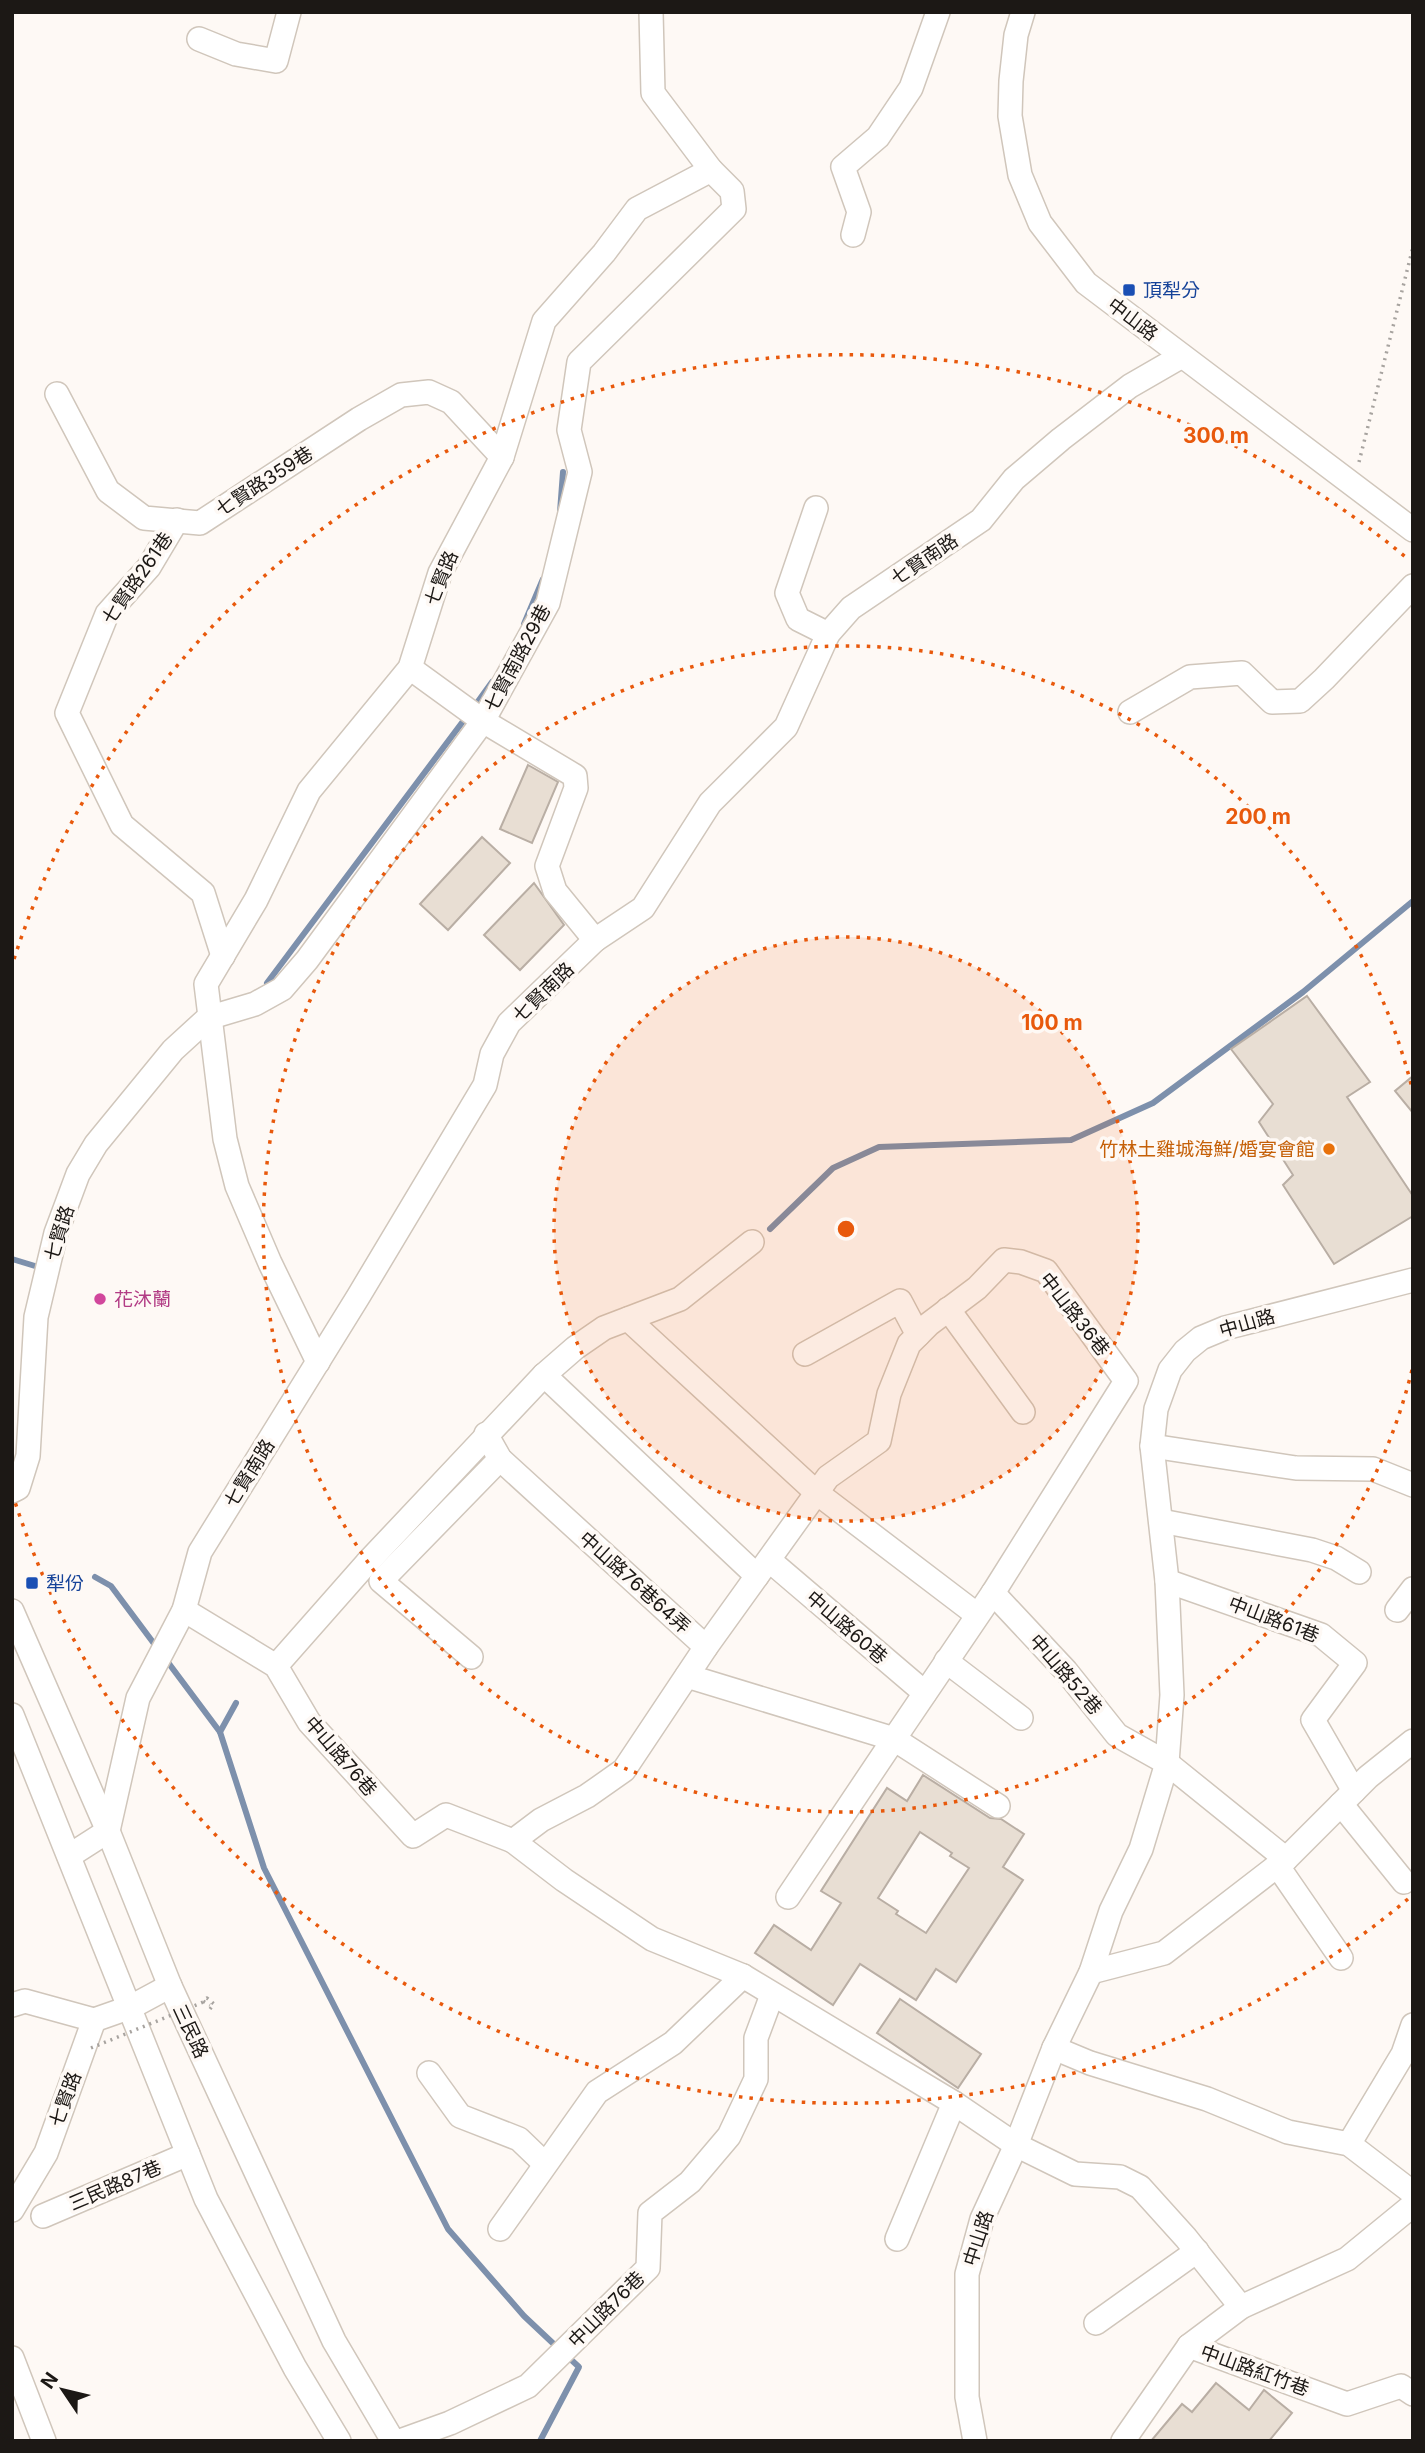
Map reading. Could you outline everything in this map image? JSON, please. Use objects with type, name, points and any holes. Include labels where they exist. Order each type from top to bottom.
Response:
[{"type":"street","points":[[199,39],[236,54],[276,61],[289,12]]},
{"type":"street","points":[[650,12],[653,93],[711,170]]},
{"type":"street","points":[[853,235],[859,212],[843,167],[878,137],[911,88],[938,12]]},
{"type":"street","name":"中山路","points":[[1023,12],[1013,58],[1010,116],[1020,174],[1040,223],[1086,283],[1413,530]]},
{"type":"street","name":"七賢南路29巷","points":[[208,1018],[255,1004],[282,989],[307,960],[483,721],[548,603],[580,472],[569,430],[579,362],[734,209],[732,191],[711,170]]},
{"type":"street","name":"七賢路","points":[[318,1363],[237,1186],[225,1139],[208,1018],[206,984],[256,900],[309,791],[410,668],[440,573],[502,457],[544,321],[604,253],[637,209],[711,170]]},
{"type":"street","name":"七賢南路","points":[[108,1830],[138,1698],[184,1610],[200,1552],[318,1363],[485,1085],[492,1054],[509,1023],[596,940],[642,908],[710,803],[786,727],[828,634],[851,608],[981,520],[1014,479],[1071,431],[1130,386],[1182,356]]},
{"type":"street","name":"七賢路359巷","points":[[57,394],[108,491],[144,518],[200,523],[359,419],[401,395],[429,392],[451,402],[502,457]]},
{"type":"street","points":[[816,508],[787,593],[798,619],[828,634]]},
{"type":"street","name":"七賢路261巷","points":[[177,520],[149,567],[107,614],[67,713],[122,825],[203,893],[223,956]]},
{"type":"street","points":[[1130,712],[1190,677],[1242,673],[1272,702],[1300,701],[1413,586]]},
{"type":"street","points":[[410,668],[483,721],[575,776],[576,788],[547,866],[555,891],[596,940]]},
{"type":"street","name":"七賢路","points":[[12,1491],[18,1488],[28,1456],[36,1317],[56,1233],[78,1174],[96,1144],[173,1050],[208,1018]]},
{"type":"street","points":[[276,1666],[366,1564],[544,1374],[604,1328],[680,1300],[752,1242]]},
{"type":"street","name":"中山路36巷","points":[[879,1441],[889,1394],[909,1344],[948,1309],[977,1288],[1004,1260],[1021,1262],[1046,1271],[1126,1381],[1158,1404]]},
{"type":"street","name":"中山路","points":[[975,2441],[967,2397],[967,2274],[982,2219],[1016,2145],[1054,2048],[1091,1972],[1111,1911],[1141,1849],[1167,1763],[1172,1695],[1167,1581],[1152,1446],[1158,1404],[1170,1370],[1185,1351],[1201,1338],[1225,1328],[1413,1280]]},
{"type":"street","points":[[805,1354],[900,1301],[918,1335]]},
{"type":"street","points":[[948,1309],[1023,1412]]},
{"type":"street","points":[[628,1319],[817,1493],[976,1614]]},
{"type":"street","points":[[544,1374],[763,1568]]},
{"type":"street","points":[[788,1896],[976,1614],[993,1593],[1126,1381]]},
{"type":"street","name":"中山路76巷64弄","points":[[486,1434],[500,1459],[706,1647],[828,1477],[879,1441]]},
{"type":"street","points":[[1152,1446],[1296,1468],[1373,1469],[1413,1485]]},
{"type":"street","points":[[471,1657],[381,1581],[500,1459]]},
{"type":"street","points":[[1161,1521],[1312,1550],[1336,1558],[1359,1572]]},
{"type":"street","name":"中山路60巷","points":[[763,1568],[925,1693]]},
{"type":"street","name":"中山路61巷","points":[[1167,1581],[1321,1635],[1355,1664],[1313,1720],[1348,1797]]},
{"type":"street","points":[[1397,1610],[1413,1589]]},
{"type":"street","name":"中山路52巷","points":[[993,1593],[1066,1671],[1118,1735],[1167,1763]]},
{"type":"street","name":"中山路76巷","points":[[184,1610],[276,1666],[309,1722],[413,1836],[446,1815],[513,1841],[564,1880],[652,1939],[743,1976],[954,2103],[1016,2145],[1075,2174],[1120,2177],[1140,2187],[1197,2251],[1241,2307]]},
{"type":"street","name":"三民路","points":[[12,1611],[108,1830],[170,1986],[334,2341],[393,2441]]},
{"type":"street","points":[[513,1841],[541,1820],[587,1796],[624,1770],[706,1647]]},
{"type":"street","points":[[946,1661],[1021,1718]]},
{"type":"street","points":[[687,1676],[894,1739],[998,1806]]},
{"type":"street","points":[[12,1715],[212,2211],[295,2368],[339,2441]]},
{"type":"street","points":[[1091,1972],[1164,1954],[1282,1862],[1348,1797],[1413,1741]]},
{"type":"street","points":[[1167,1763],[1282,1862],[1341,1958]]},
{"type":"street","points":[[1348,1797],[1404,1882]]},
{"type":"street","points":[[69,1856],[108,1830]]},
{"type":"street","points":[[500,2229],[597,2092],[673,2043],[743,1976]]},
{"type":"street","points":[[12,2006],[25,2001],[94,2020],[131,2007],[170,1986]]},
{"type":"street","name":"中山路76巷","points":[[400,2441],[450,2423],[528,2386],[648,2268],[650,2213],[690,2182],[729,2136],[756,2079],[756,2038],[772,1995]]},
{"type":"street","name":"七賢路","points":[[12,2210],[46,2153],[94,2020]]},
{"type":"street","points":[[1349,2144],[1403,2054],[1413,2025]]},
{"type":"street","points":[[1054,2048],[1090,2063],[1207,2099],[1288,2132],[1349,2144],[1413,2193]]},
{"type":"street","points":[[429,2073],[460,2116],[519,2139],[545,2164]]},
{"type":"street","points":[[897,2239],[954,2103]]},
{"type":"street","name":"三民路87巷","points":[[43,2216],[188,2154]]},
{"type":"street","name":"中山路紅竹巷","points":[[1189,2346],[1241,2307],[1347,2259],[1413,2205]]},
{"type":"street","points":[[1096,2323],[1197,2251]]},
{"type":"street","points":[[1123,2441],[1189,2346]]},
{"type":"street","name":"中山路紅竹巷","points":[[1189,2346],[1347,2404],[1401,2386],[1413,2395]]},
{"type":"street","points":[[12,2358],[44,2441]]},
{"type":"path","points":[[1353,484],[1413,247]]},
{"type":"path","points":[[91,2048],[206,2001],[203,1999],[210,1995],[212,1998],[212,2003],[206,2005],[203,2001],[207,1998],[209,1999],[214,2004],[210,2009]]},
{"type":"building","points":[[528,765],[558,782],[532,843],[500,829]]},
{"type":"building","points":[[482,837],[510,863],[448,930],[420,904]]},
{"type":"building","points":[[534,883],[564,925],[520,970],[484,935]]},
{"type":"building","name":"竹林土雞城海鮮/婚宴會館","points":[[1307,996],[1370,1082],[1347,1097],[1413,1196],[1413,1216],[1334,1264],[1283,1185],[1293,1175],[1259,1122],[1273,1104],[1231,1049]]},
{"type":"building","points":[[1413,1076],[1413,1113],[1395,1091]]},
{"type":"building","points":[[923,1775],[990,1818],[1001,1819],[1024,1834],[1003,1867],[1023,1880],[956,1982],[936,1969],[916,2000],[860,1964],[833,2005],[755,1953],[774,1925],[811,1950],[841,1903],[821,1891],[887,1788],[907,1801]],"holes":[[[920,1832],[952,1853],[950,1856],[969,1868],[926,1933],[896,1914],[898,1911],[878,1898]]]},
{"type":"building","points":[[900,1999],[981,2054],[958,2088],[877,2033]]},
{"type":"building","points":[[1216,2383],[1249,2410],[1264,2390],[1292,2413],[1269,2441],[1151,2441],[1182,2404],[1192,2412]]},
{"type":"waterway","points":[[560,512],[563,472]]},
{"type":"waterway","points":[[524,624],[543,579]]},
{"type":"waterway","points":[[474,707],[492,682]]},
{"type":"waterway","points":[[267,983],[467,716]]},
{"type":"waterway","points":[[770,1229],[833,1168],[879,1147],[1071,1140],[1153,1103],[1303,992],[1413,901]]},
{"type":"waterway","points":[[12,1259],[35,1266]]},
{"type":"waterway","points":[[95,1577],[111,1586],[158,1649]]},
{"type":"waterway","points":[[164,1657],[220,1732]]},
{"type":"waterway","points":[[236,1703],[220,1732],[264,1868],[448,2229],[524,2316],[558,2348]]},
{"type":"waterway","points":[[540,2441],[579,2367],[566,2355]]},
{"type":"place","name":"頂犁分","points":[[1129,290]]},
{"type":"place","name":"竹林土雞城海鮮/婚宴會館","points":[[1329,1149]]},
{"type":"place","name":"花沐蘭","points":[[100,1299]]},
{"type":"place","name":"犁份","points":[[32,1583]]}]
